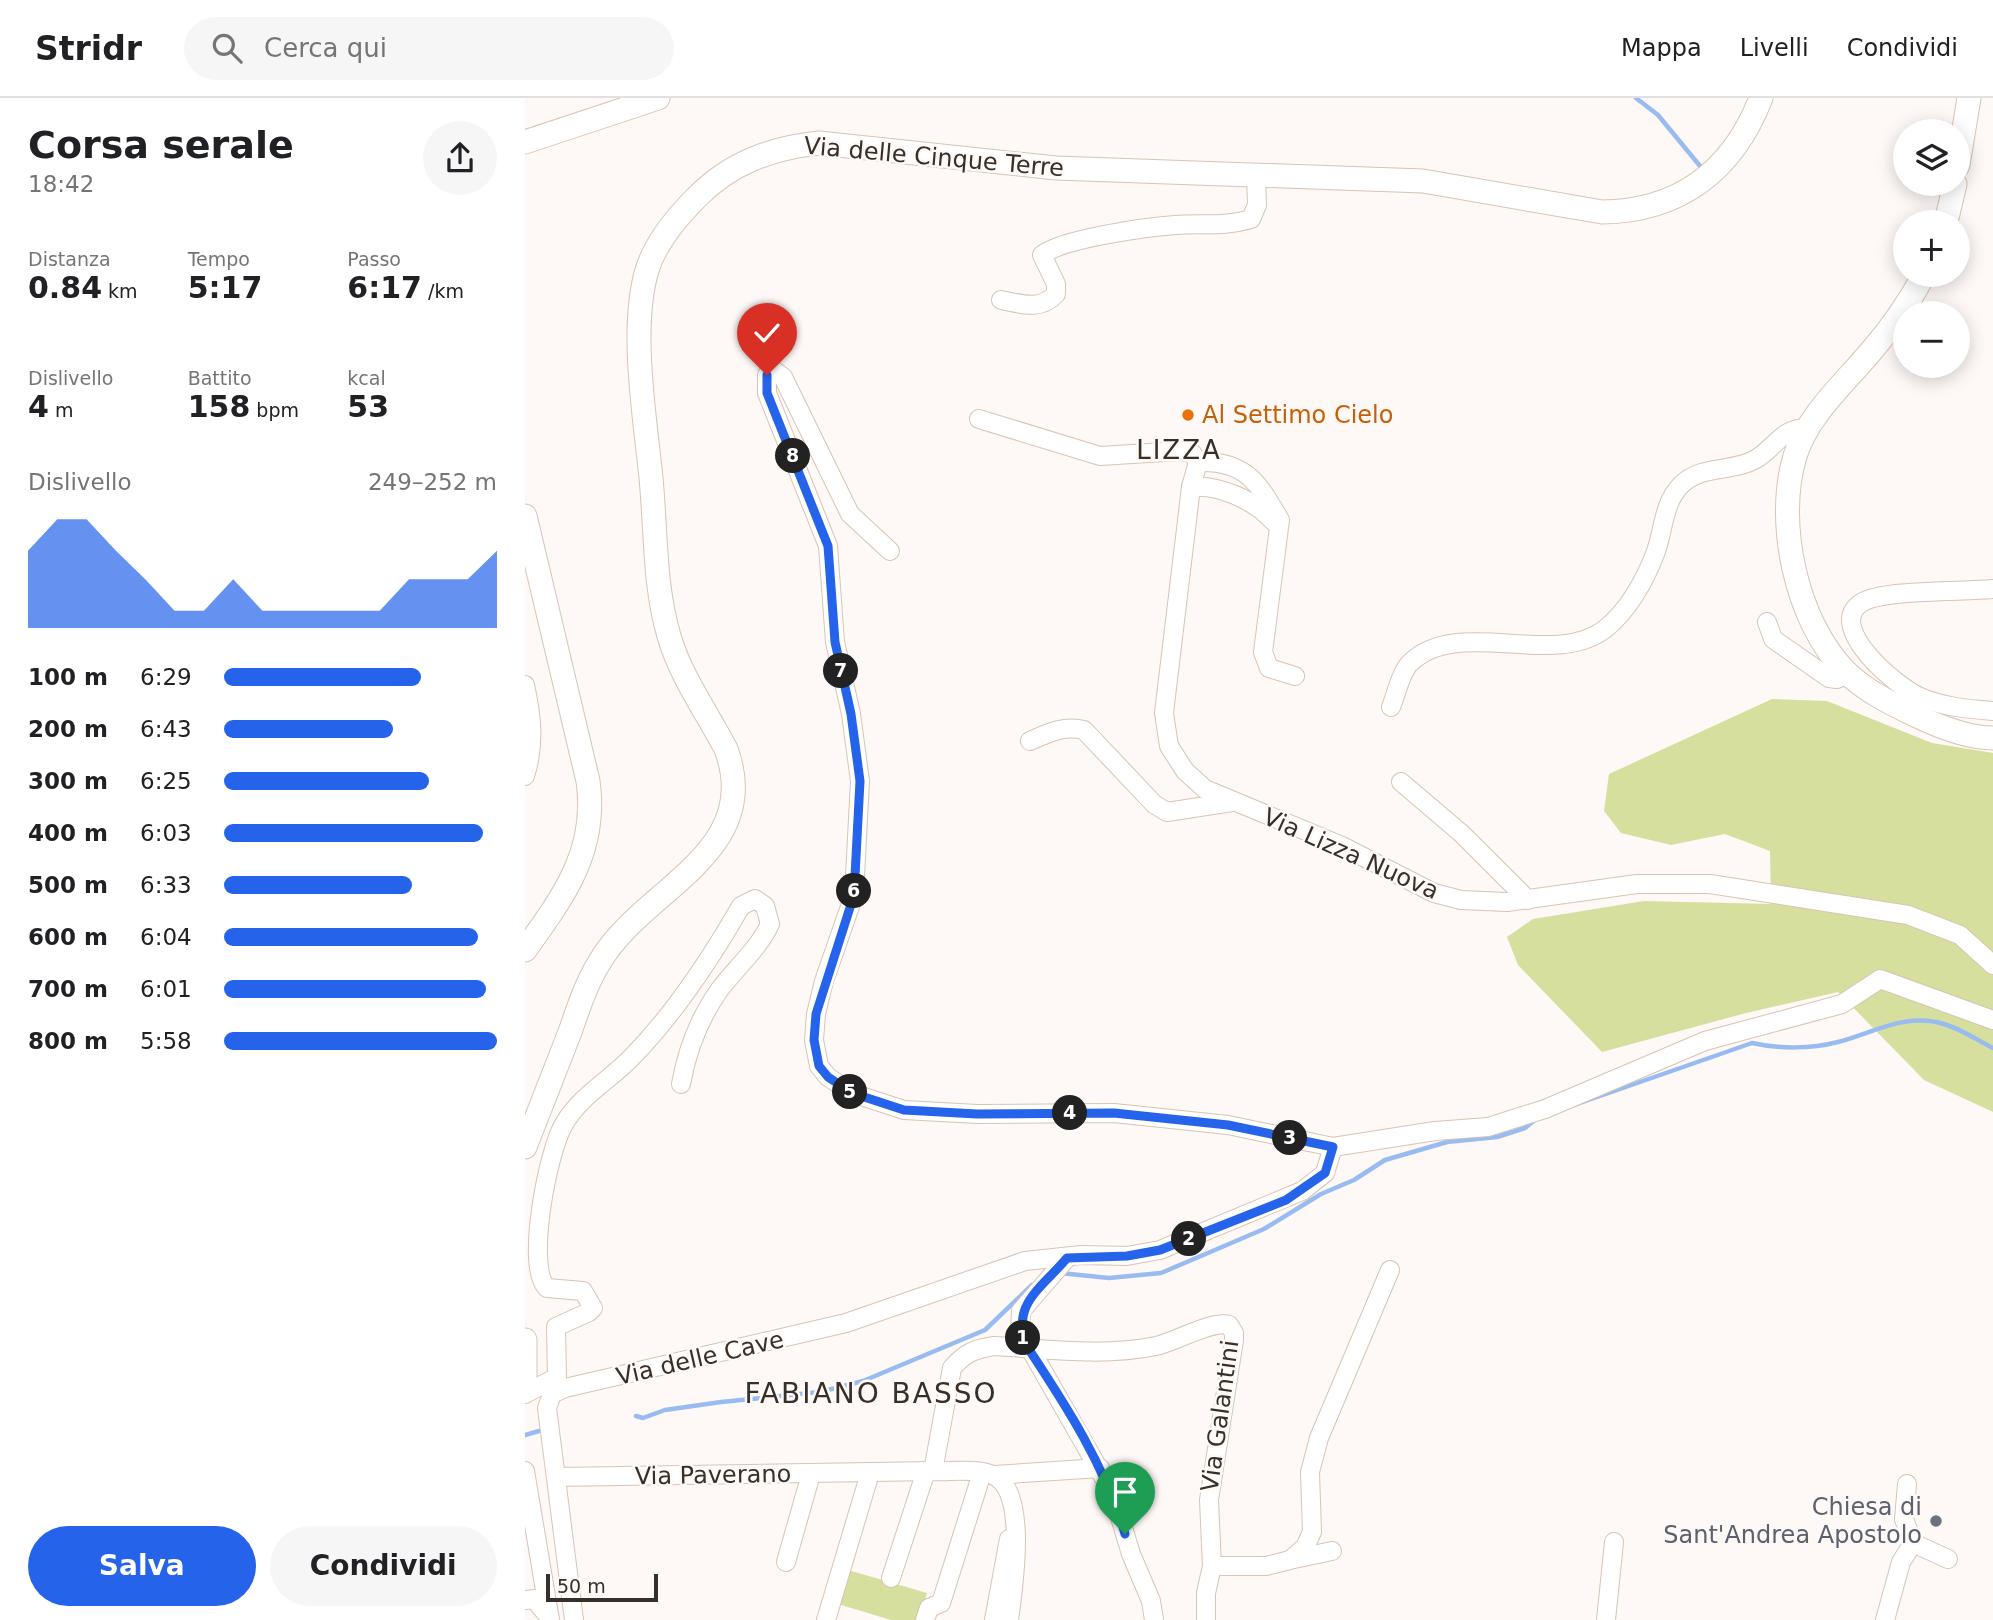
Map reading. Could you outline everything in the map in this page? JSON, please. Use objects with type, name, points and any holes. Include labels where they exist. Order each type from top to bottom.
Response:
[{"type":"main road","points":[[525,142],[658,98]]},
{"type":"main road","name":"Via delle Cinque Terre","points":[[525,1147],[599,963],[643,910],[689,874],[709,852],[729,817],[734,800],[729,756],[680,665],[663,613],[640,350],[643,287],[648,265],[675,219],[713,181],[738,166],[785,146],[819,143],[1056,168],[1423,181],[1602,212],[1630,211],[1676,198],[1709,174],[1737,146],[1761,98]]},
{"type":"main road","points":[[1966,119],[1969,98]]},
{"type":"main road","points":[[1917,287],[1905,309],[1808,428],[1795,456],[1786,513],[1790,548],[1812,620],[1847,674],[1888,703],[1934,724],[1993,737]]},
{"type":"main road","points":[[525,516],[588,781],[592,811],[589,835],[578,864],[554,910],[525,950]]},
{"type":"main road","points":[[525,1340],[525,1385]]},
{"type":"street","points":[[1001,300],[1034,306],[1049,302],[1056,294],[1056,284],[1042,255],[1049,249],[1083,239],[1176,225],[1233,225],[1251,219],[1257,205],[1256,175]]},
{"type":"street","points":[[890,551],[850,514],[783,377],[772,369],[767,375],[767,393],[828,546],[835,642],[851,714],[860,781],[854,895],[816,1014],[816,1059],[828,1077],[852,1093],[904,1110],[977,1114],[1114,1113],[1228,1125],[1333,1147],[1435,1130],[1487,1127],[1522,1116],[1705,1041],[1842,1004],[1880,979],[1993,1020]]},
{"type":"street","points":[[979,419],[1100,456],[1181,451],[1192,453],[1198,462],[1225,461],[1240,469],[1255,482],[1272,506],[1282,529],[1263,652],[1269,668],[1295,676]]},
{"type":"street","points":[[1391,707],[1409,663],[1453,643],[1558,644],[1589,639],[1606,628],[1638,590],[1655,553],[1669,499],[1682,484],[1697,473],[1756,459],[1785,432],[1808,428]]},
{"type":"street","name":"Via Lizza Nuova","points":[[1198,462],[1191,487],[1164,713],[1170,746],[1185,771],[1205,789],[1342,846],[1434,893],[1461,900],[1507,902],[1637,884],[1710,884],[1908,915],[1960,935],[1993,965]]},
{"type":"street","points":[[1191,487],[1203,486],[1248,501],[1266,513],[1282,529]]},
{"type":"street","points":[[1993,589],[1890,595],[1861,603],[1853,611],[1850,621],[1857,640],[1905,689],[1939,704],[1993,711]]},
{"type":"street","points":[[1767,622],[1773,639],[1829,678],[1837,679],[1847,674]]},
{"type":"street","points":[[525,685],[533,724],[525,776]]},
{"type":"street","points":[[1030,741],[1055,730],[1072,727],[1084,730],[1154,804],[1167,812],[1232,802]]},
{"type":"street","points":[[1401,782],[1462,834],[1528,900]]},
{"type":"street","points":[[525,1394],[557,1377],[556,1327],[593,1308],[583,1290],[547,1288],[541,1281],[538,1235],[541,1200],[554,1145],[564,1123],[579,1104],[631,1059],[669,1016],[741,906],[755,899],[768,910],[768,928],[719,991],[699,1026],[685,1060],[681,1084]]},
{"type":"street","name":"Via delle Cave","points":[[573,1620],[547,1408],[549,1399],[557,1392],[846,1323],[1025,1261],[1127,1256],[1160,1250],[1286,1200],[1325,1173],[1333,1147]]},
{"type":"street","points":[[1064,1261],[1021,1311],[1020,1331],[1113,1494],[1131,1554],[1151,1601],[1154,1620]]},
{"type":"street","points":[[1267,1578],[1290,1570],[1290,1560],[1305,1547],[1312,1532],[1310,1472],[1319,1438],[1390,1270]]},
{"type":"street","name":"Via Galantini","points":[[891,1578],[930,1471],[952,1368],[962,1356],[974,1349],[994,1346],[1121,1353],[1161,1345],[1218,1324],[1232,1329],[1234,1340],[1209,1500],[1212,1566],[1206,1593],[1206,1620]]},
{"type":"street","name":"Via Paverano","points":[[556,1477],[930,1471],[988,1474],[1100,1468]]},
{"type":"street","points":[[525,1471],[549,1618]]},
{"type":"street","points":[[827,1616],[870,1473]]},
{"type":"street","points":[[786,1562],[811,1474]]},
{"type":"street","points":[[925,1620],[929,1608],[941,1603],[988,1474],[1002,1482],[1009,1497],[1015,1530],[1016,1567],[1007,1619]]},
{"type":"street","points":[[1907,1484],[1904,1519],[1913,1543],[1948,1559]]},
{"type":"street","points":[[1606,1620],[1614,1542]]},
{"type":"street","points":[[1885,1620],[1901,1562],[1913,1543]]},
{"type":"street","points":[[1212,1566],[1266,1566],[1332,1551]]},
{"type":"street","points":[[525,1600],[534,1599],[549,1618]]},
{"type":"green space","points":[[1772,699],[1827,701],[1932,743],[1993,753],[1993,1112],[1924,1080],[1838,992],[1746,1013],[1602,1052],[1518,965],[1507,937],[1533,919],[1644,901],[1771,904],[1770,851],[1725,834],[1671,845],[1621,833],[1604,811],[1609,774]]},
{"type":"green space","points":[[848,1570],[927,1593],[919,1620],[891,1620],[838,1604]]},
{"type":"waterway","points":[[1636,98],[1658,115],[1700,166]]},
{"type":"waterway","points":[[1574,1105],[1752,1043],[1784,1047],[1817,1046],[1916,1020],[1944,1024],[1993,1048]]},
{"type":"waterway","points":[[1060,1273],[1109,1278],[1161,1273],[1264,1229],[1321,1194],[1354,1180],[1385,1160],[1447,1142],[1497,1137],[1525,1128],[1536,1119]]},
{"type":"waterway","points":[[636,1416],[643,1418],[665,1410],[820,1392],[863,1381],[985,1330],[1032,1285]]},
{"type":"waterway","points":[[525,1435],[539,1431]]},
{"type":"place","name":"Al Settimo Cielo","points":[[1188,415]]},
{"type":"place","name":"Chiesa di Sant'Andrea Apostolo","points":[[1936,1521]]},
{"type":"district","name":"LIZZA","points":[[1179,450]]},
{"type":"district","name":"FABIANO BASSO","points":[[871,1393]]},
{"type":"route","points":[[767,375],[767,393],[806,485],[828,546],[835,642],[851,714],[860,781],[854,895],[824,981],[816,1014],[814,1040],[819,1066],[828,1077],[852,1093],[904,1110],[977,1114],[1114,1113],[1228,1125],[1333,1147],[1325,1173],[1286,1200],[1227,1221],[1160,1250],[1127,1256],[1081,1255],[1067,1258],[1021,1311],[1020,1331],[1090,1448],[1113,1494],[1125,1534]]}]
